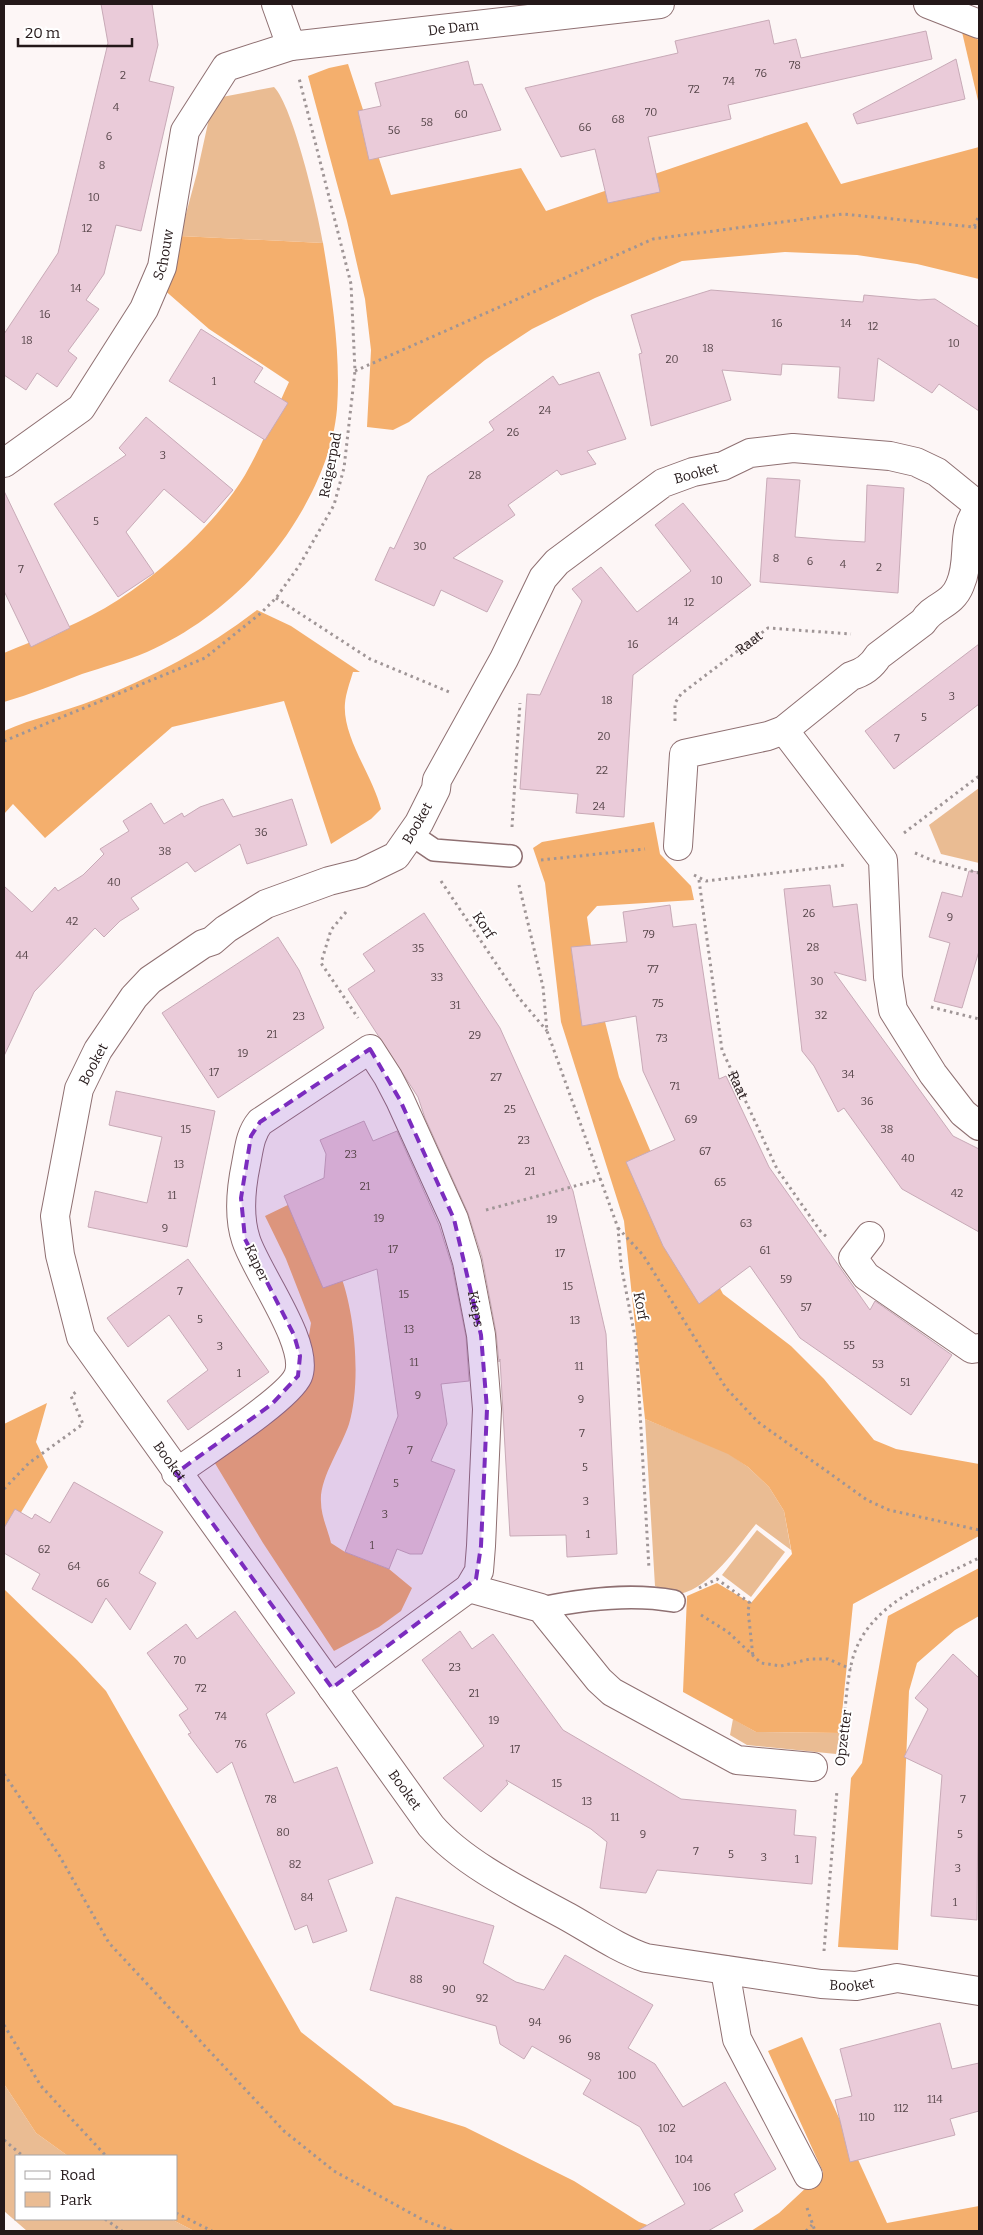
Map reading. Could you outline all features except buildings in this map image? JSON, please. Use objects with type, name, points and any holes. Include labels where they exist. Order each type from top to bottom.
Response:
[{"type":"street","points":[[276,4],[291,46]]},
{"type":"street","name":"De Dam","points":[[291,46],[660,4]]},
{"type":"street","points":[[928,4],[979,24]]},
{"type":"street","name":"Schouw","points":[[4,463],[80,408],[144,309],[162,267],[185,131],[226,67],[291,46]]},
{"type":"street","name":"Booket","points":[[979,507],[937,472],[916,462],[890,456],[779,449],[750,453],[717,468],[674,478],[654,488],[550,569],[539,586],[497,671],[476,706],[437,780],[436,788],[412,835],[396,856],[361,873],[337,879],[259,908],[226,929],[212,941],[203,944],[150,980],[134,997],[90,1065],[79,1089],[55,1216],[60,1255],[81,1337],[176,1473],[199,1504],[204,1507],[431,1826],[451,1846],[528,1895],[635,1954],[658,1960],[821,1984],[856,1986],[897,1978],[979,1991]]},
{"type":"street","points":[[678,846],[684,754],[768,736],[784,730],[851,676],[859,674],[874,662],[923,622],[938,606],[947,604],[960,588],[966,565],[970,519],[979,507]]},
{"type":"street","points":[[784,730],[883,860],[888,977],[893,1010],[933,1074],[963,1114],[979,1126]]},
{"type":"street","name":"Kieps","points":[[370,1049],[400,1100],[454,1220],[467,1262],[481,1335],[487,1409],[481,1546],[479,1571],[469,1588]]},
{"type":"street","name":"Kaper","points":[[176,1473],[272,1404],[298,1376],[300,1356],[294,1335],[245,1239],[241,1198],[252,1136],[260,1122],[370,1049]]},
{"type":"street","points":[[870,1236],[852,1258],[871,1280],[972,1349],[979,1348]]},
{"type":"street","points":[[332,1688],[469,1588],[541,1608]]},
{"type":"street","name":"Opzetter","points":[[541,1608],[599,1680],[612,1692],[737,1760],[813,1767]]},
{"type":"street","points":[[725,1970],[737,2039],[808,2175]]},
{"type":"lane","points":[[412,835],[434,850],[512,859]]},
{"type":"lane","points":[[541,1608],[578,1600],[650,1597],[674,1601]]},
{"type":"path","name":"Reigerpad","points":[[4,741],[205,658],[261,613],[276,598],[299,566],[334,505],[344,468],[356,371],[350,284],[291,46]]},
{"type":"path","points":[[356,371],[653,239],[843,214],[979,228]]},
{"type":"path","points":[[974,227],[979,215]]},
{"type":"path","points":[[276,598],[370,659],[446,690],[476,706]]},
{"type":"path","name":"Raat","points":[[684,754],[676,742],[674,711],[677,698],[768,628],[859,634],[877,640],[886,651]]},
{"type":"path","name":"Korf","points":[[497,671],[521,682],[512,859],[543,987],[547,1031],[570,1100],[618,1228],[621,1265],[636,1342],[650,1597]]},
{"type":"path","points":[[914,825],[979,776]]},
{"type":"path","points":[[512,859],[678,846]]},
{"type":"path","name":"Raat","points":[[678,846],[689,868],[699,880],[722,1050],[778,1169],[821,1232],[852,1258]]},
{"type":"path","name":"Korf","points":[[434,850],[435,871],[441,881],[518,998],[547,1031]]},
{"type":"path","points":[[699,880],[730,879],[883,860]]},
{"type":"path","points":[[934,861],[979,873]]},
{"type":"path","points":[[337,879],[348,910],[331,930],[321,962],[368,1034],[370,1049]]},
{"type":"path","points":[[454,1220],[511,1202],[601,1179]]},
{"type":"path","points":[[618,1228],[643,1255],[726,1388],[758,1422],[867,1500],[889,1510],[979,1530]]},
{"type":"path","points":[[4,1489],[29,1462],[82,1424],[70,1396],[105,1371]]},
{"type":"path","name":"Opzetter","points":[[841,1755],[852,1660],[864,1635],[882,1611],[979,1558]]},
{"type":"path","points":[[674,1601],[717,1578],[750,1603],[748,1610],[753,1658]]},
{"type":"path","points":[[674,1601],[719,1625],[760,1663],[781,1666],[810,1660],[828,1659],[851,1669]]},
{"type":"path","points":[[4,1774],[60,1855],[109,1943],[284,2131],[334,2171],[425,2221],[453,2231]]},
{"type":"path","name":"Opzetter","points":[[821,1984],[838,1782]]},
{"type":"path","points":[[4,2025],[41,2086],[105,2155]]},
{"type":"path","points":[[4,2140],[22,2155]]},
{"type":"path","points":[[178,2214],[212,2231]]},
{"type":"path","points":[[106,2220],[122,2231]]},
{"type":"path","points":[[806,2231],[812,2225]]},
{"type":"highlighted area","points":[[370,1049],[400,1100],[454,1219],[481,1335],[487,1409],[481,1546],[476,1579],[332,1688],[176,1473],[272,1404],[298,1376],[300,1356],[294,1335],[245,1239],[241,1198],[251,1136],[260,1122]]},
{"type":"green space","points":[[274,87],[289,115],[297,137],[323,243],[180,236],[197,173],[212,105],[217,98]]},
{"type":"green space","points":[[979,788],[979,863],[941,854],[929,825]]},
{"type":"green space","points":[[645,1419],[728,1453],[748,1467],[769,1487],[784,1511],[791,1550],[756,1524],[713,1575],[691,1590],[677,1594],[655,1586]]},
{"type":"green space","points":[[757,1530],[785,1552],[751,1597],[722,1575]]},
{"type":"green space","points":[[733,1719],[756,1732],[840,1733],[836,1754],[747,1745],[730,1735]]},
{"type":"green space","points":[[4,2084],[36,2133],[67,2155],[15,2155],[15,2220],[173,2220],[194,2231],[27,2231],[4,2211]]},
{"type":"shaded area","points":[[962,32],[979,40],[979,105]]},
{"type":"shaded area","points":[[348,64],[391,195],[521,168],[546,211],[807,122],[841,184],[979,147],[979,279],[917,264],[857,255],[785,252],[682,261],[595,298],[532,329],[485,360],[409,422],[393,430],[367,427],[371,350],[365,299],[347,221],[308,76],[329,68]]},
{"type":"shaded area","points":[[180,236],[323,243],[338,367],[337,409],[333,435],[325,461],[309,498],[289,532],[255,574],[216,610],[171,640],[147,652],[4,702],[4,653],[77,623],[118,600],[171,560],[205,527],[220,510],[245,475],[263,441],[289,382],[209,329],[162,288]]},
{"type":"shaded area","points":[[257,610],[291,626],[360,672],[353,672],[345,703],[345,716],[353,743],[372,783],[381,809],[371,819],[331,844],[284,701],[172,727],[45,838],[13,804],[4,814],[4,731],[83,704],[158,672],[219,637]]},
{"type":"shaded area","points":[[654,822],[660,854],[691,886],[694,900],[597,906],[587,917],[598,994],[619,1077],[661,1176],[723,1294],[791,1346],[824,1379],[874,1440],[896,1449],[979,1464],[979,1536],[853,1604],[840,1733],[756,1732],[683,1692],[687,1596],[717,1583],[751,1603],[792,1554],[784,1511],[769,1487],[748,1467],[728,1454],[645,1419],[624,1221],[561,1022],[545,883],[533,848],[542,842]]},
{"type":"shaded area","points":[[296,1201],[335,1262],[342,1279],[352,1319],[356,1364],[353,1406],[346,1433],[327,1473],[321,1493],[322,1512],[325,1523],[331,1543],[345,1552],[389,1569],[412,1588],[401,1611],[379,1627],[334,1651],[263,1543],[207,1450],[306,1354],[311,1323],[286,1259],[265,1216]]},
{"type":"shaded area","points":[[47,1403],[36,1442],[48,1467],[4,1541],[4,1424]]},
{"type":"shaded area","points":[[979,1568],[979,1616],[955,1630],[917,1663],[909,1691],[898,1950],[838,1947],[851,1778],[862,1763],[888,1616]]},
{"type":"shaded area","points":[[4,1589],[106,1691],[301,2032],[394,2105],[465,2127],[574,2181],[639,2222],[664,2231],[194,2231],[173,2220],[178,2220],[178,2155],[67,2155],[36,2133],[4,2084]]},
{"type":"shaded area","points":[[802,2037],[887,2223],[979,2206],[979,2231],[751,2231],[779,2213],[823,2172],[768,2051]]}]
